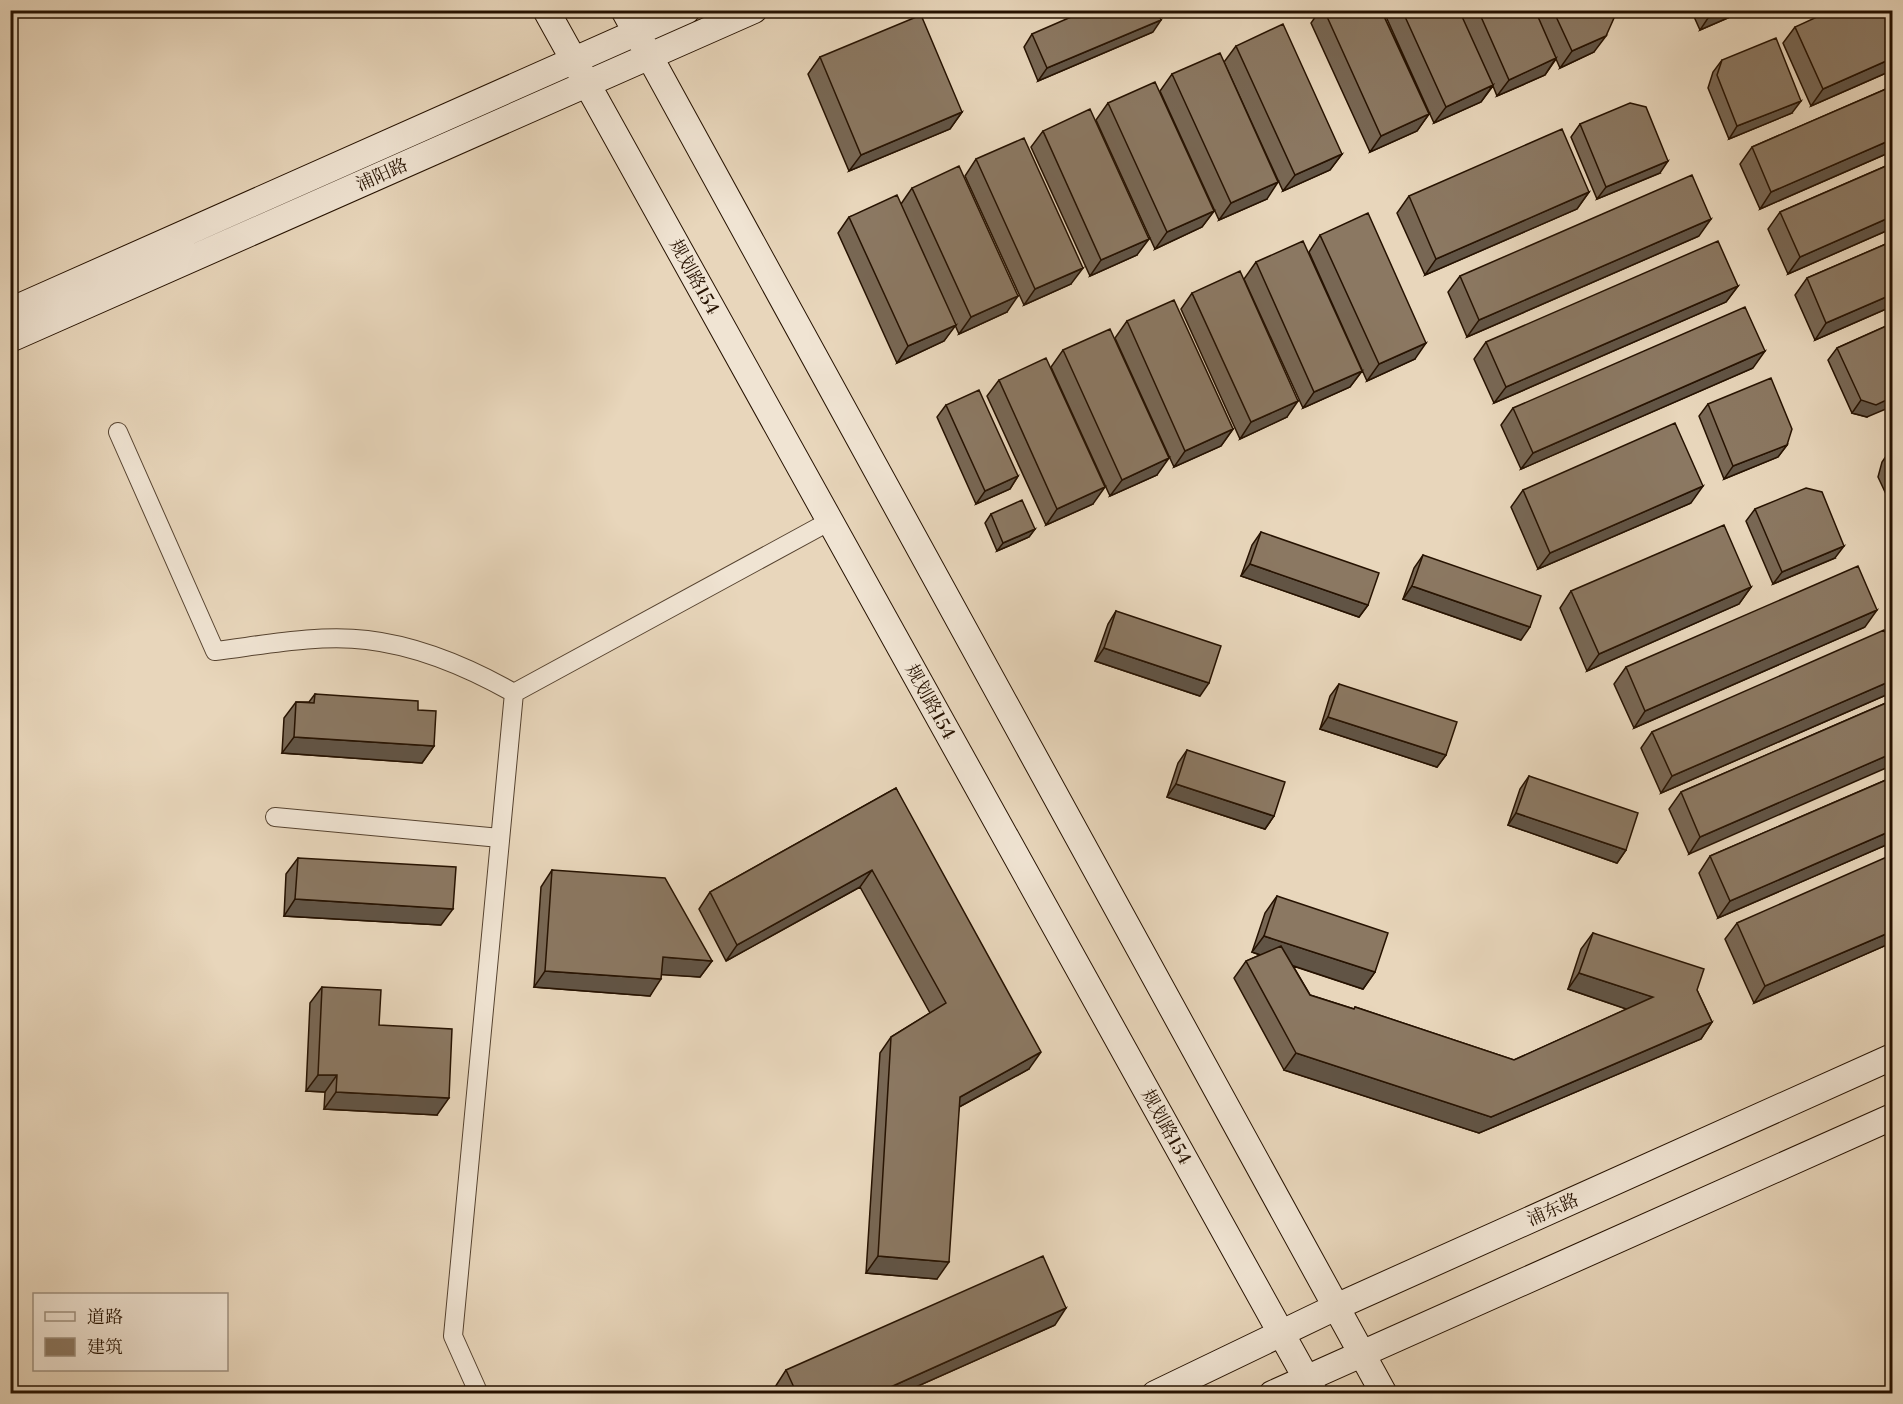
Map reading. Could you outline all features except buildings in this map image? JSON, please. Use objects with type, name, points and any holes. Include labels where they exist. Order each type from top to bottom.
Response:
[{"type":"main road","name":"规划路154","points":[[546,10],[1311,1385]]},
{"type":"main road","points":[[624,10],[1338,1306],[1384,1394]]},
{"type":"main road","name":"浦阳路","points":[[10,311],[687,10]]},
{"type":"main road","name":"浦阳路","points":[[10,339],[754,10]]},
{"type":"main road","name":"浦东路","points":[[1155,1394],[1282,1335],[1338,1306],[1893,1057]]},
{"type":"main road","points":[[1272,1394],[1311,1385],[1362,1354],[1893,1117]]},
{"type":"street","points":[[118,432],[215,651],[319,640],[366,640],[438,657],[478,672],[514,693]]},
{"type":"street","points":[[514,693],[830,521]]},
{"type":"street","points":[[479,1394],[453,1336],[514,693]]},
{"type":"street","points":[[275,817],[500,838]]}]
